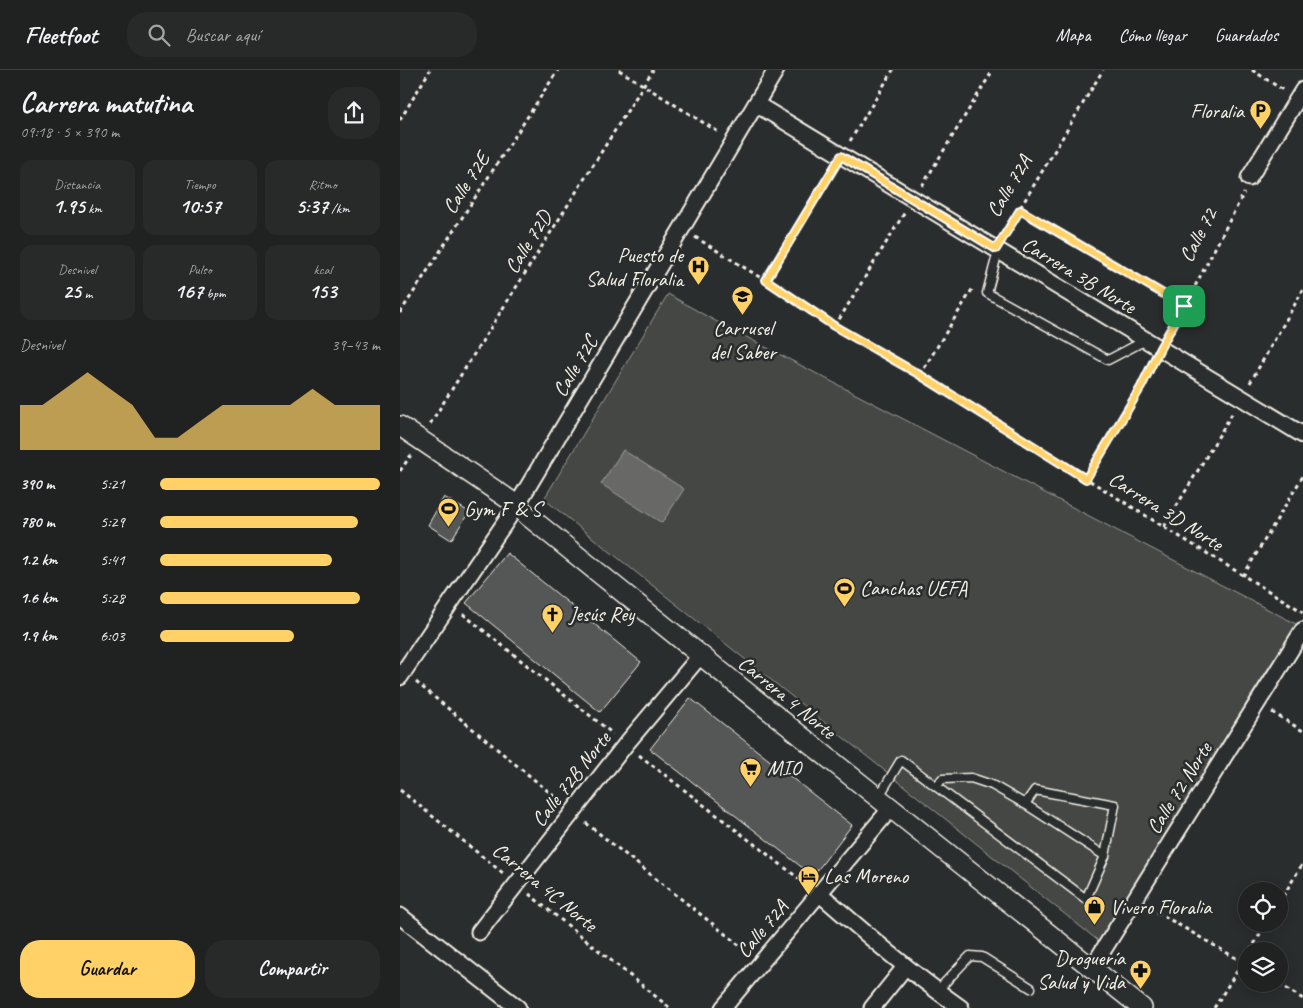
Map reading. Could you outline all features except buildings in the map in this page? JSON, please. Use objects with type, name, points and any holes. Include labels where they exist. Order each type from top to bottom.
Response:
[{"type":"street","name":"Calle 72C","points":[[400,677],[517,505],[776,70]]},
{"type":"street","points":[[1249,178],[1300,94]]},
{"type":"street","name":"Carrera 3B Norte","points":[[756,104],[1303,435]]},
{"type":"street","name":"Carrera 4 Norte","points":[[400,426],[517,505],[700,656],[1142,1008]]},
{"type":"street","name":"Calle 72 Norte","points":[[1092,968],[1303,630]]},
{"type":"street","name":"Calle 72B Norte","points":[[479,932],[626,744],[700,656]]},
{"type":"street","name":"Calle 72A","points":[[723,1008],[819,893],[884,803]]},
{"type":"street","points":[[819,893],[905,967],[961,1008]]},
{"type":"street","points":[[400,916],[518,1008]]},
{"type":"street","points":[[872,1008],[905,967]]},
{"type":"lane","points":[[997,250],[987,293],[1108,360],[1146,340]]},
{"type":"lane","points":[[884,803],[901,760],[1086,899],[1105,856],[1115,805],[1035,790],[1025,804]]},
{"type":"lane","points":[[937,786],[942,779],[971,778],[992,785],[1105,856]]},
{"type":"lane","points":[[937,991],[970,956],[982,956],[1032,988]]},
{"type":"path","points":[[400,120],[430,70]]},
{"type":"path","name":"Calle 72E","points":[[400,313],[558,70]]},
{"type":"path","points":[[618,70],[734,141]]},
{"type":"path","name":"Calle 72D","points":[[428,429],[653,70]]},
{"type":"path","points":[[766,280],[893,70]]},
{"type":"path","name":"Calle 72A","points":[[997,250],[1103,70]]},
{"type":"path","points":[[1252,70],[1300,94]]},
{"type":"path","name":"Calle 72","points":[[1086,479],[1141,387],[1160,348],[1244,194],[1249,178]]},
{"type":"path","points":[[1020,210],[1184,306]]},
{"type":"path","name":"Carrera 3D Norte","points":[[681,228],[766,280],[834,326],[920,375],[1303,612]]},
{"type":"path","points":[[920,375],[974,287]]},
{"type":"path","points":[[400,471],[412,452]]},
{"type":"path","points":[[1243,576],[1303,476]]},
{"type":"path","points":[[1257,703],[1303,732]]},
{"type":"path","name":"Carrera 4C Norte","points":[[400,790],[670,1008]]},
{"type":"path","points":[[1288,888],[1303,863]]},
{"type":"path","points":[[1134,899],[1238,959]]},
{"type":"path","points":[[1214,1008],[1238,973]]},
{"type":"path","points":[[1288,990],[1303,998]]},
{"type":"shaded area","points":[[668,294],[708,317],[1298,625],[1101,943],[544,499]]},
{"type":"shaded area","points":[[623,450],[684,489],[662,523],[601,484]]},
{"type":"place","name":"Floralia","points":[[1260,130]]},
{"type":"place","name":"Puesto de Salud Floralia","points":[[699,286]]},
{"type":"place","name":"Carrusel del Saber","points":[[743,315]]},
{"type":"place","name":"Gym F & S","points":[[448,528]]},
{"type":"place","name":"Canchas UEFA","points":[[844,607]]},
{"type":"place","name":"Jesús Rey","points":[[553,633]]},
{"type":"place","name":"MIO","points":[[751,787]]},
{"type":"place","name":"Las Moreno","points":[[808,895]]},
{"type":"place","name":"Vivero Floralia","points":[[1094,926]]},
{"type":"place","name":"Droguería Salud y Vida","points":[[1141,989]]},
{"type":"route","points":[[841,156],[996,249],[1020,210],[1184,306],[1160,348],[1141,387],[1086,479],[920,375],[834,326],[766,280],[841,156]]}]
